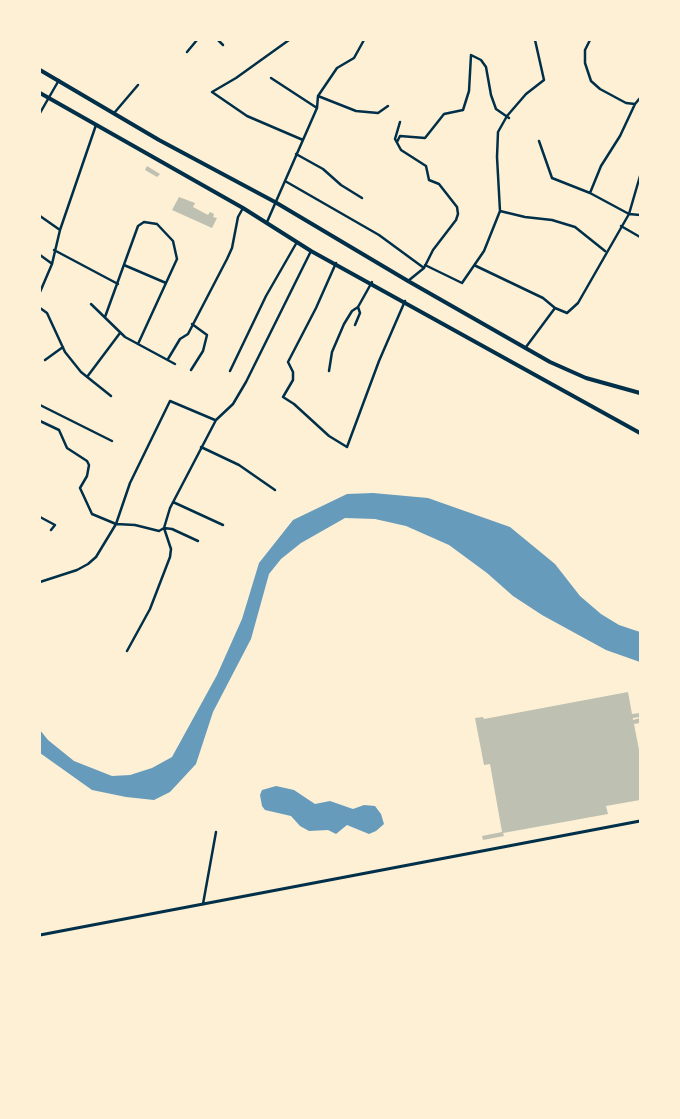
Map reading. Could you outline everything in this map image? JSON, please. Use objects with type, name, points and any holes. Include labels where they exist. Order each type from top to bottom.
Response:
[{"type":"highway","points":[[40,70],[115,112],[159,140],[275,202],[408,281],[526,347],[586,378],[640,393]]},
{"type":"highway","points":[[40,93],[243,208],[298,241],[311,251],[372,282],[640,433]]},
{"type":"street","points":[[187,52],[197,40]]},
{"type":"street","points":[[218,40],[223,45]]},
{"type":"street","points":[[290,40],[236,78],[212,92],[247,116],[303,140]]},
{"type":"street","points":[[267,222],[316,108],[318,96],[338,68],[354,58],[364,40]]},
{"type":"street","points":[[285,180],[379,235],[425,267],[462,283],[476,266],[484,252],[500,211],[497,157],[498,132],[526,94],[544,80],[535,40]]},
{"type":"street","points":[[590,40],[585,50],[585,63],[591,81],[600,89],[626,102],[635,104]]},
{"type":"street","points":[[397,142],[400,136],[425,138],[444,114],[463,110],[469,91],[471,55],[481,60],[486,67],[491,95],[496,109],[508,117]]},
{"type":"street","points":[[271,78],[316,108]]},
{"type":"street","points":[[40,114],[59,80]]},
{"type":"street","points":[[115,112],[138,85]]},
{"type":"street","points":[[318,96],[356,112],[378,113],[388,106]]},
{"type":"street","points":[[590,194],[601,166],[620,136],[635,104],[640,98]]},
{"type":"street","points":[[400,122],[395,139],[401,150],[426,166],[430,180],[439,184],[456,207],[458,214],[456,220],[433,250],[425,267],[408,281]]},
{"type":"street","points":[[40,292],[52,264],[60,230],[96,125]]},
{"type":"street","points":[[539,141],[552,178],[590,194],[629,214],[640,215]]},
{"type":"street","points":[[296,154],[323,169],[341,185],[362,198]]},
{"type":"street","points":[[476,266],[543,298],[555,308],[567,313],[573,310],[629,214],[640,176]]},
{"type":"street","points":[[168,359],[180,339],[188,334],[232,248],[234,228],[243,208]]},
{"type":"street","points":[[500,211],[525,217],[552,220],[575,228],[606,251]]},
{"type":"street","points":[[40,216],[60,230]]},
{"type":"street","points":[[106,317],[138,226],[144,222],[157,224],[169,234],[176,248],[177,259],[138,344]]},
{"type":"street","points":[[621,226],[640,238]]},
{"type":"street","points":[[230,371],[266,296],[298,241]]},
{"type":"street","points":[[54,250],[118,284]]},
{"type":"street","points":[[127,651],[150,609],[170,557],[171,549],[164,528],[173,502],[216,420],[233,404],[246,382],[311,251]]},
{"type":"street","points":[[40,255],[52,264]]},
{"type":"street","points":[[336,263],[316,308],[288,362],[293,372],[293,380],[283,397],[294,404],[328,436],[347,447],[379,361],[405,301]]},
{"type":"street","points":[[124,265],[166,283]]},
{"type":"street","points":[[329,371],[332,352],[342,330],[352,311],[358,307],[372,282]]},
{"type":"street","points":[[91,304],[120,333],[175,364]]},
{"type":"street","points":[[355,325],[360,313],[358,307]]},
{"type":"street","points":[[40,308],[47,313],[63,347],[80,372],[111,396]]},
{"type":"street","points":[[526,347],[555,308]]},
{"type":"street","points":[[191,370],[203,350],[207,335],[192,324]]},
{"type":"street","points":[[87,377],[120,333]]},
{"type":"street","points":[[45,360],[63,347]]},
{"type":"street","points":[[40,582],[77,570],[96,557],[116,524],[130,483],[170,401],[216,420]]},
{"type":"street","points":[[40,405],[112,441]]},
{"type":"street","points":[[40,422],[59,430],[66,448],[89,465],[87,476],[80,488],[92,514],[116,524],[135,525],[159,531],[164,528],[183,532],[198,541]]},
{"type":"street","points":[[201,447],[238,465],[275,490]]},
{"type":"street","points":[[173,502],[223,525]]},
{"type":"street","points":[[40,517],[55,525],[51,530]]},
{"type":"street","points":[[40,935],[640,820]]},
{"type":"street","points":[[203,904],[216,832]]},
{"type":"water","points":[[373,493],[428,498],[510,527],[555,564],[580,596],[601,614],[619,625],[640,632],[640,662],[606,650],[542,615],[513,596],[487,573],[449,545],[406,526],[375,519],[345,518],[301,543],[281,559],[269,574],[251,639],[213,712],[196,764],[170,792],[154,800],[92,790],[40,753],[40,730],[48,740],[74,761],[112,776],[130,775],[152,768],[172,757],[217,675],[242,619],[259,563],[293,520],[347,494]]},
{"type":"water","points":[[276,786],[294,790],[315,804],[330,801],[353,809],[364,805],[375,806],[381,814],[384,824],[369,834],[347,825],[336,834],[328,830],[309,831],[300,826],[291,816],[265,810],[262,806],[260,795],[262,790]]},
{"type":"building","points":[[147,166],[160,174],[157,177],[145,170]]},
{"type":"building","points":[[179,197],[195,203],[193,207],[208,215],[210,212],[214,214],[213,217],[217,218],[212,228],[172,210]]},
{"type":"building","points":[[628,692],[632,714],[640,713],[640,717],[633,718],[633,720],[640,718],[640,723],[634,724],[640,755],[640,800],[606,806],[608,814],[503,833],[504,836],[483,840],[482,836],[502,832],[490,764],[484,765],[475,718],[483,717],[484,719]]}]
